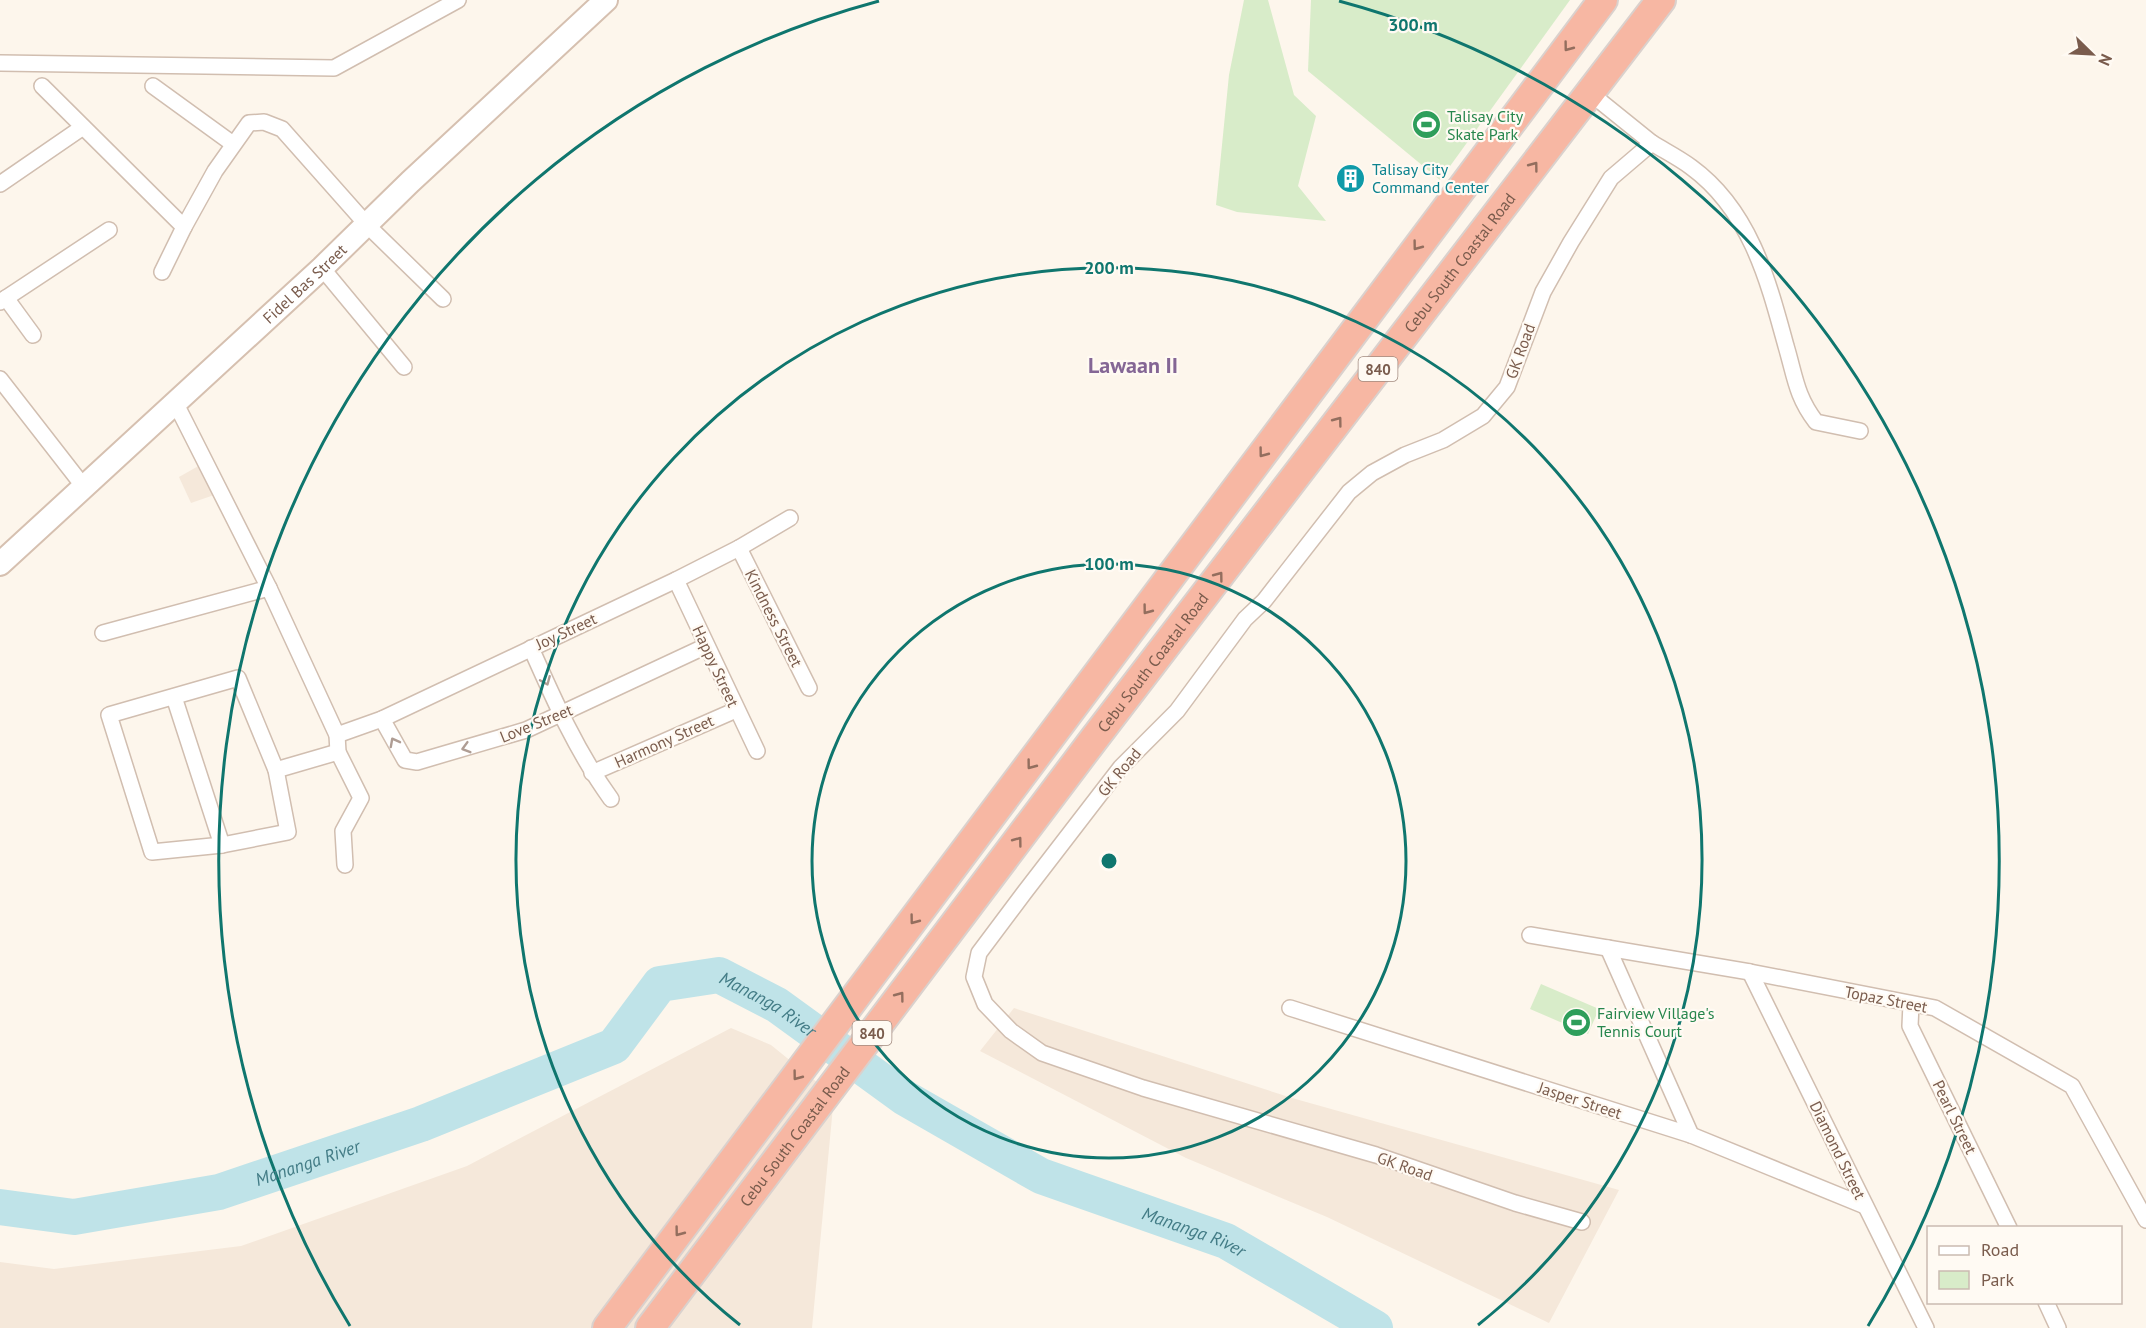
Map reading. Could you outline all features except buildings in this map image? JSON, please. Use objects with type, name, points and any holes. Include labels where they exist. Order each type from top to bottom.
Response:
[{"type":"highway","name":"840","points":[[607,1328],[1067,718],[1452,199],[1603,0]]},
{"type":"highway","name":"Cebu South Coastal Road","points":[[650,1328],[1094,739],[1661,0]]},
{"type":"street","points":[[0,63],[334,68],[458,0]]},
{"type":"street","name":"Fidel Bas Street","points":[[0,564],[368,226],[410,182],[606,0]]},
{"type":"street","points":[[42,86],[184,227]]},
{"type":"street","points":[[153,86],[233,144]]},
{"type":"street","points":[[1590,93],[1652,143],[1692,168],[1738,214],[1766,272],[1793,378],[1810,413],[1816,422],[1860,431]]},
{"type":"street","points":[[162,272],[184,227],[233,144],[249,123],[264,122],[282,129],[368,226],[443,299]]},
{"type":"street","points":[[0,184],[70,133],[83,127]]},
{"type":"street","name":"GK Road","points":[[1582,1222],[1515,1203],[1376,1155],[1143,1088],[1042,1053],[1011,1031],[985,1004],[974,977],[979,953],[1024,893],[1122,767],[1177,711],[1245,619],[1264,601],[1349,492],[1371,473],[1405,455],[1443,440],[1483,416],[1507,387],[1543,292],[1571,242],[1611,178],[1652,143]]},
{"type":"street","points":[[33,334],[3,300],[109,230]]},
{"type":"street","points":[[322,268],[404,367]]},
{"type":"street","points":[[0,379],[84,487]]},
{"type":"street","points":[[176,404],[269,588],[337,735],[338,753],[361,798],[343,831],[345,865]]},
{"type":"street","name":"Joy Street","points":[[337,735],[382,719],[676,580],[739,548],[790,518]]},
{"type":"street","name":"Kindness Street","points":[[739,548],[809,688]]},
{"type":"street","name":"Happy Street","points":[[676,580],[757,751]]},
{"type":"street","points":[[103,633],[269,588]]},
{"type":"street","name":"Love Street","points":[[382,719],[400,754],[410,763],[514,735],[706,646]]},
{"type":"street","points":[[531,648],[560,714],[592,773],[611,799]]},
{"type":"street","points":[[238,678],[276,770],[288,832],[222,845],[152,852],[109,714],[174,697],[238,678]]},
{"type":"street","points":[[174,697],[222,845]]},
{"type":"street","name":"Harmony Street","points":[[592,773],[736,710]]},
{"type":"street","points":[[276,770],[338,753]]},
{"type":"street","name":"Topaz Street","points":[[1530,935],[1750,972],[1935,1008],[2073,1086],[2146,1220]]},
{"type":"street","points":[[1608,948],[1691,1135]]},
{"type":"street","name":"Diamond Street","points":[[1750,972],[1926,1328]]},
{"type":"street","name":"Pearl Street","points":[[1911,1004],[1910,1026],[2009,1226]]},
{"type":"street","name":"Jasper Street","points":[[1290,1008],[1691,1135],[1865,1206]]},
{"type":"street","points":[[2047,1304],[2058,1328]]},
{"type":"shaded area","points":[[202,464],[217,494],[191,503],[179,477]]},
{"type":"shaded area","points":[[1014,1008],[1292,1098],[1619,1190],[1549,1323],[1327,1217],[1186,1158],[980,1051]]},
{"type":"shaded area","points":[[731,1028],[771,1045],[834,1096],[812,1328],[0,1328],[0,1262],[54,1269],[241,1246],[467,1166]]},
{"type":"green space","points":[[1244,0],[1268,0],[1294,95],[1316,116],[1298,186],[1326,221],[1237,212],[1216,205],[1229,75]]},
{"type":"green space","name":"Talisay City Skate Park","points":[[1311,0],[1570,0],[1440,180],[1308,71]]},
{"type":"green space","name":"Fairview Village's Tennis Court","points":[[1541,984],[1599,1009],[1588,1034],[1530,1009]]},
{"type":"waterway","name":"Mananga River","points":[[0,1207],[74,1217],[219,1192],[421,1124],[614,1046],[660,984],[719,975],[777,1005],[905,1098],[1041,1176],[1226,1241],[1375,1328]]},
{"type":"place","name":"Talisay City Skate Park","points":[[1426,125]]},
{"type":"place","name":"Talisay City Command Center","points":[[1351,178]]},
{"type":"place","name":"Fairview Village's Tennis Court","points":[[1576,1022]]},
{"type":"district","name":"Lawaan II","points":[[1133,365]]}]
